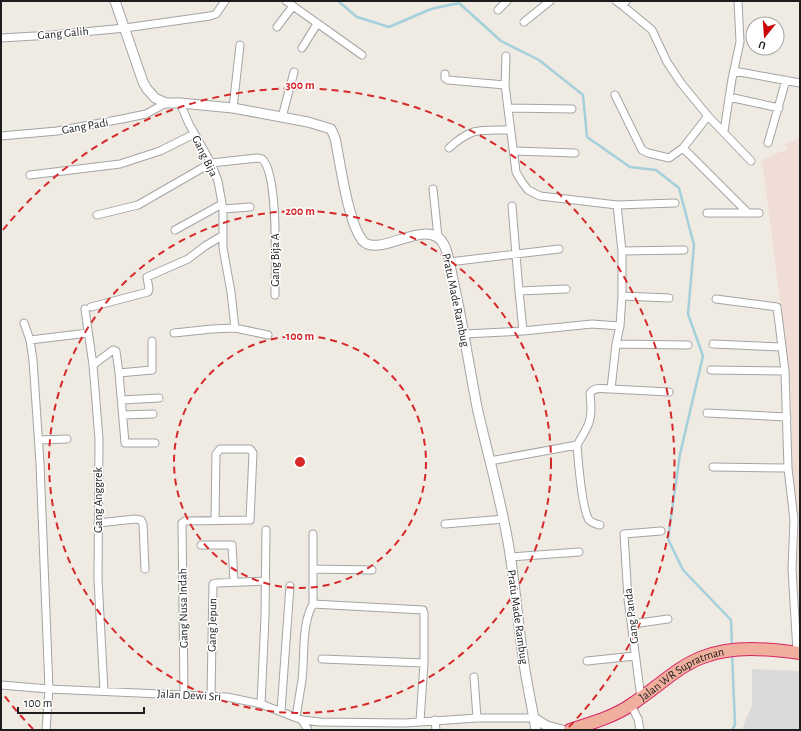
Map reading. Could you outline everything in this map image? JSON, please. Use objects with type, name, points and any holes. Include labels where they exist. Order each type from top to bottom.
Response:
[{"type":"highway","name":"Jalan WR Supratman","points":[[570,730],[607,717],[631,705],[682,667],[703,657],[728,650],[758,649],[798,652]]},
{"type":"street","points":[[115,1],[136,64],[147,89],[154,98],[166,103]]},
{"type":"street","name":"Gang Galih","points":[[1,38],[125,28],[215,15],[225,1]]},
{"type":"street","points":[[286,1],[362,55]]},
{"type":"street","points":[[498,10],[507,1]]},
{"type":"street","points":[[524,22],[550,1]]},
{"type":"street","points":[[616,1],[625,4],[652,30],[667,62],[678,78],[708,116],[751,161]]},
{"type":"street","points":[[724,132],[729,97],[740,42],[738,1]]},
{"type":"street","points":[[277,27],[293,6]]},
{"type":"street","points":[[302,48],[317,24]]},
{"type":"street","points":[[233,108],[240,45]]},
{"type":"street","points":[[506,56],[505,85],[516,172],[528,190],[534,194],[547,197],[617,205],[675,204]]},
{"type":"street","points":[[734,71],[800,83]]},
{"type":"street","points":[[282,117],[294,72]]},
{"type":"street","points":[[445,74],[445,78],[448,80],[505,85]]},
{"type":"street","points":[[768,143],[786,80]]},
{"type":"street","points":[[615,95],[644,152],[667,158],[683,148],[708,116]]},
{"type":"street","points":[[729,97],[779,108]]},
{"type":"street","name":"Pratu Made Rambug","points":[[166,103],[233,108],[318,124],[331,129],[334,133],[349,204],[358,230],[366,243],[383,244],[424,234],[431,234],[438,237],[444,245],[464,334],[477,406],[504,519],[526,676],[536,730]]},
{"type":"street","name":"Gang Padi","points":[[1,136],[57,131],[122,119],[146,114],[166,103]]},
{"type":"street","name":"Gang Bija","points":[[180,103],[194,134],[211,163],[218,181],[222,206],[223,248],[231,292],[235,328]]},
{"type":"street","points":[[508,108],[572,109]]},
{"type":"street","points":[[449,148],[460,138],[474,131],[510,130]]},
{"type":"street","points":[[30,175],[120,164],[160,151],[194,134]]},
{"type":"street","points":[[683,148],[748,213]]},
{"type":"street","points":[[514,152],[575,153]]},
{"type":"street","name":"Gang Bija A","points":[[211,163],[257,158],[264,160],[266,164],[274,197],[275,295]]},
{"type":"street","points":[[97,215],[138,205],[211,163]]},
{"type":"street","points":[[433,189],[438,237]]},
{"type":"street","points":[[611,389],[616,344],[620,326],[622,296],[622,251],[617,205]]},
{"type":"street","points":[[175,230],[222,206],[250,207]]},
{"type":"street","points":[[512,206],[523,331]]},
{"type":"street","points":[[707,212],[759,213]]},
{"type":"street","name":"Gang Anggrek","points":[[104,691],[98,578],[99,439],[93,365],[88,333],[88,308],[148,292],[147,276],[188,259],[205,246],[222,236]]},
{"type":"street","points":[[449,262],[559,249]]},
{"type":"street","points":[[622,251],[684,250]]},
{"type":"street","points":[[519,291],[566,289]]},
{"type":"street","points":[[622,296],[669,298]]},
{"type":"street","points":[[716,299],[777,308],[785,371],[788,468],[794,520],[792,569],[798,652]]},
{"type":"street","points":[[24,323],[30,340],[39,440],[49,689],[46,730]]},
{"type":"street","points":[[464,334],[523,331],[592,324],[620,326]]},
{"type":"street","points":[[174,333],[235,328],[268,335]]},
{"type":"street","points":[[30,340],[88,333]]},
{"type":"street","points":[[119,373],[152,370],[152,341]]},
{"type":"street","points":[[616,344],[688,345]]},
{"type":"street","points":[[713,344],[781,347]]},
{"type":"street","points":[[93,365],[115,350],[122,400],[125,442],[155,443]]},
{"type":"street","points":[[711,370],[785,371]]},
{"type":"street","points":[[600,525],[595,524],[590,520],[585,512],[577,446],[588,429],[591,419],[590,394],[594,389],[669,392]]},
{"type":"street","points":[[122,400],[159,398]]},
{"type":"street","points":[[707,413],[786,417]]},
{"type":"street","points":[[123,415],[153,414]]},
{"type":"street","points":[[39,440],[67,439]]},
{"type":"street","points":[[490,461],[577,446]]},
{"type":"street","points":[[220,449],[250,449],[253,453],[250,520],[215,521],[217,452],[220,449]]},
{"type":"street","points":[[713,467],[788,468]]},
{"type":"street","points":[[98,524],[135,519],[141,520],[143,524],[145,569]]},
{"type":"street","points":[[445,524],[504,519]]},
{"type":"street","name":"Gang Nusa Indah","points":[[184,694],[183,522],[215,521]]},
{"type":"street","points":[[261,704],[266,581],[266,530]]},
{"type":"street","name":"Gang Panda","points":[[641,698],[628,599],[624,534],[661,531]]},
{"type":"street","points":[[308,730],[299,718],[306,624],[313,604],[313,534]]},
{"type":"street","points":[[201,545],[232,545],[234,582]]},
{"type":"street","points":[[510,557],[579,552]]},
{"type":"street","points":[[313,569],[372,570]]},
{"type":"street","name":"Gang Jepun","points":[[211,695],[213,586],[216,583],[266,581]]},
{"type":"street","points":[[281,710],[290,586]]},
{"type":"street","points":[[313,604],[423,610],[424,663],[420,722]]},
{"type":"street","points":[[632,624],[668,619]]},
{"type":"street","points":[[587,661],[635,656]]},
{"type":"street","points":[[322,659],[424,663]]},
{"type":"street","points":[[474,677],[477,718]]},
{"type":"street","name":"Jalan Dewi Sri","points":[[1,685],[49,689],[211,695],[238,698],[261,704],[281,710],[299,718]]},
{"type":"street","points":[[631,705],[638,719],[640,730]]},
{"type":"street","points":[[299,718],[326,722],[404,723],[477,718],[534,718],[547,726],[562,730]]},
{"type":"street","points":[[435,720],[436,730]]},
{"type":"street","points":[[323,730],[326,722]]},
{"type":"shaded area","points":[[800,138],[800,613],[796,573],[799,517],[793,501],[791,387],[762,160],[787,149],[785,144]]},
{"type":"shaded area","points":[[752,669],[800,671],[800,730],[742,730],[752,706]]},
{"type":"waterway","points":[[338,1],[357,17],[389,27],[431,9],[459,3],[501,41],[539,60],[583,95],[587,137],[630,167],[656,170],[679,188],[694,245],[688,314],[703,356],[680,454],[668,539],[683,570],[731,620],[732,646]]},
{"type":"waterway","points":[[732,653],[735,725],[732,730]]}]
